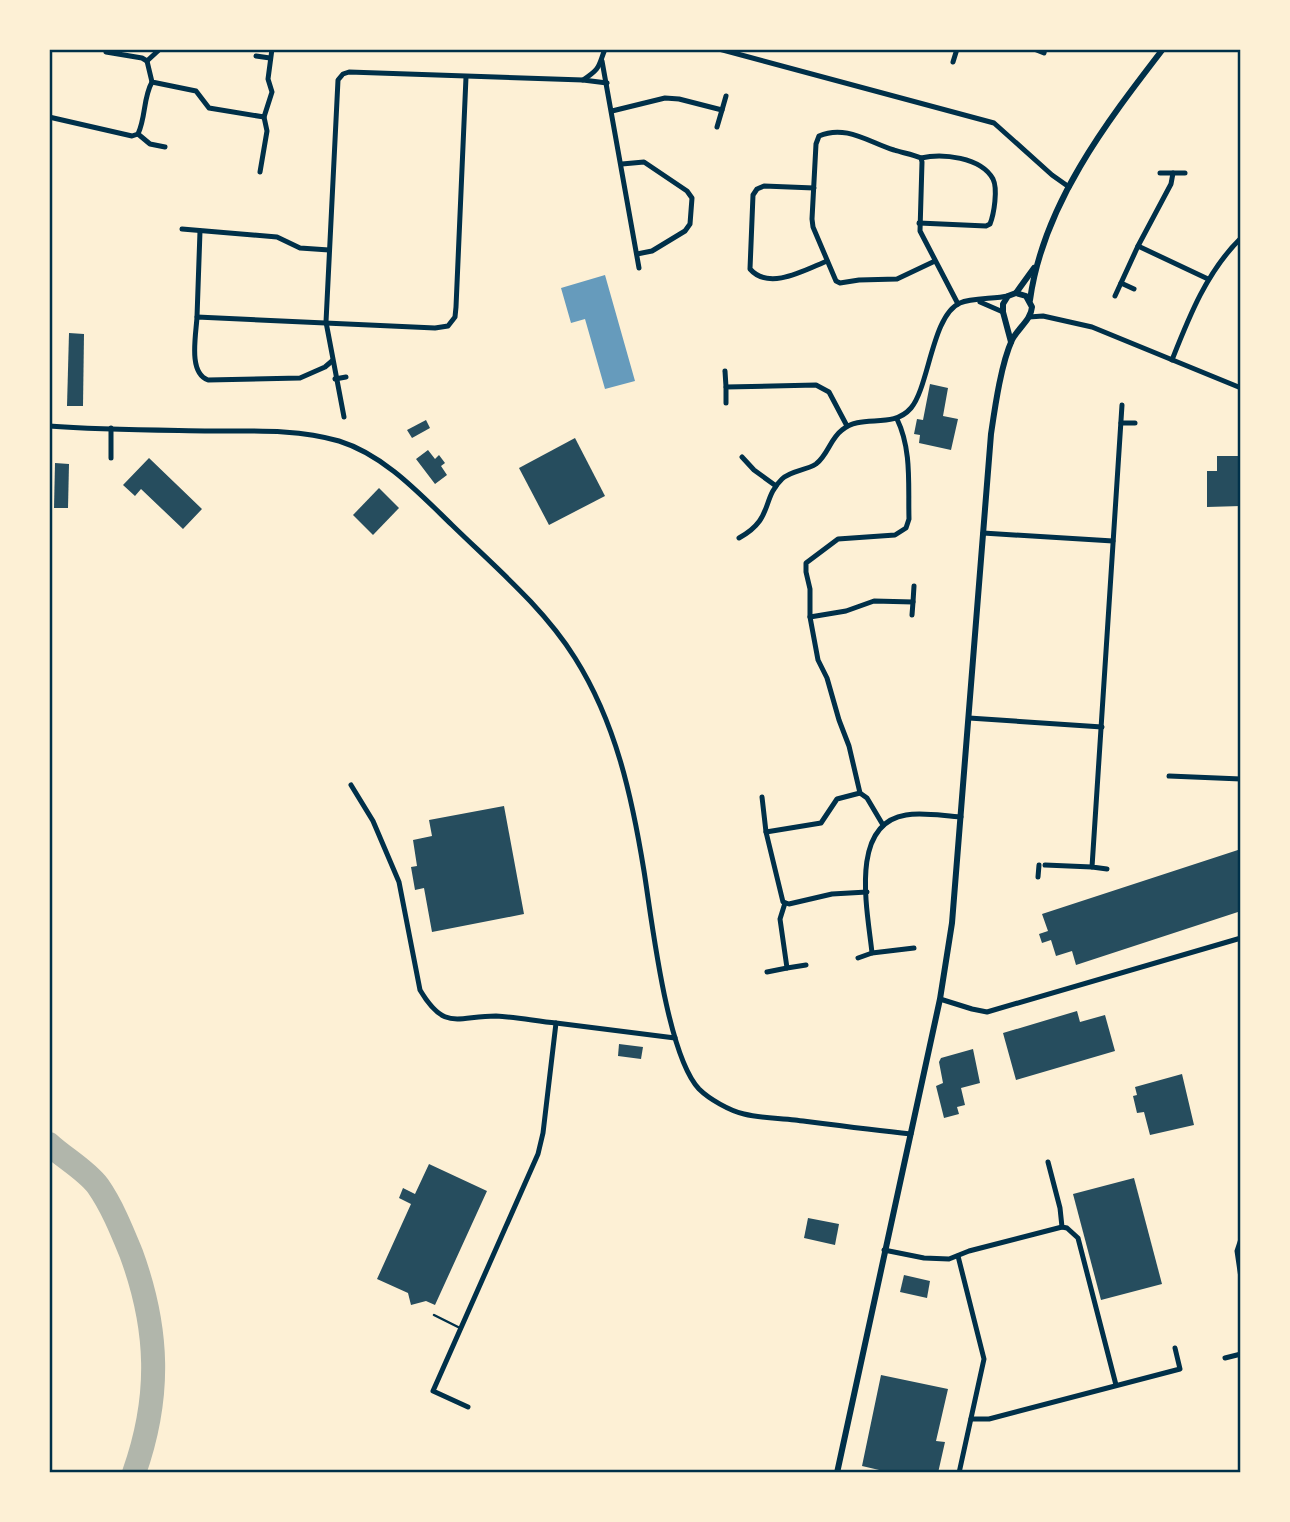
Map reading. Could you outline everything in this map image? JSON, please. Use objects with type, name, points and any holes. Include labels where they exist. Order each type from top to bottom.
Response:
[{"type":"street","points":[[147,61],[160,49]]},
{"type":"street","points":[[260,172],[267,131],[264,117],[272,92],[268,79],[272,49]]},
{"type":"street","points":[[605,49],[603,61],[639,268]]},
{"type":"street","points":[[719,49],[994,122],[1069,187]]},
{"type":"street","points":[[953,62],[957,49]]},
{"type":"street","points":[[1034,49],[1045,51],[1042,60]]},
{"type":"street","points":[[1016,293],[1035,267],[1069,187],[1107,124],[1163,49]]},
{"type":"street","points":[[106,52],[147,61],[152,82],[138,134]]},
{"type":"street","points":[[117,63],[119,54]]},
{"type":"street","points":[[256,55],[271,58]]},
{"type":"street","points":[[583,80],[595,72],[603,61]]},
{"type":"street","points":[[344,417],[326,323],[338,80],[349,72],[607,83]]},
{"type":"street","points":[[197,317],[435,328],[448,326],[454,317],[466,76]]},
{"type":"street","points":[[152,82],[196,91],[205,104],[214,109],[264,117]]},
{"type":"street","points":[[717,127],[726,96]]},
{"type":"street","points":[[612,111],[665,98],[722,110]]},
{"type":"street","points":[[49,117],[124,136],[138,134],[150,144],[164,147]]},
{"type":"street","points":[[919,223],[990,224],[993,217],[994,186],[988,174],[966,159],[920,158],[891,150],[858,135],[821,134],[816,144],[813,227],[836,281],[840,283],[897,279],[935,261]]},
{"type":"street","points":[[920,158],[919,223],[922,239],[958,304]]},
{"type":"street","points":[[261,161],[271,163]]},
{"type":"street","points":[[622,164],[644,162],[687,191],[692,198],[690,224],[685,231],[652,251],[637,254]]},
{"type":"street","points":[[1160,173],[1185,173]]},
{"type":"street","points":[[1115,296],[1138,246],[1168,193],[1173,173]]},
{"type":"street","points":[[814,188],[764,186],[757,189],[753,195],[750,269],[758,276],[781,278],[827,261]]},
{"type":"street","points":[[182,229],[277,237],[300,247],[329,250]]},
{"type":"street","points":[[201,230],[196,363],[202,378],[300,379],[325,368],[332,361]]},
{"type":"street","points":[[1172,360],[1208,279],[1223,257],[1241,238]]},
{"type":"street","points":[[1138,246],[1208,279]]},
{"type":"street","points":[[836,1473],[940,999],[952,923],[991,434],[1011,342],[1027,319],[1035,267]]},
{"type":"street","points":[[1121,283],[1133,289]]},
{"type":"street","points":[[739,538],[753,530],[762,520],[776,486],[792,472],[815,464],[824,457],[837,435],[847,426],[897,419],[912,407],[918,397],[936,340],[948,315],[958,304],[1021,293],[1043,316]]},
{"type":"street","points":[[1007,296],[1003,304],[1011,342]]},
{"type":"street","points":[[978,301],[1015,323],[1043,316],[1092,327],[1241,388]]},
{"type":"street","points":[[187,363],[196,363]]},
{"type":"street","points":[[726,371],[726,403]]},
{"type":"street","points":[[335,379],[346,377]]},
{"type":"street","points":[[726,387],[823,386],[847,426]]},
{"type":"street","points":[[1092,867],[1122,405]]},
{"type":"street","points":[[883,825],[867,798],[860,793],[849,746],[827,678],[818,660],[810,617],[806,563],[842,537],[895,536],[906,528],[909,519],[908,451],[897,419]]},
{"type":"street","points":[[1121,423],[1135,423]]},
{"type":"street","points":[[49,426],[272,431],[323,437],[360,449],[389,468],[524,595],[574,657],[609,725],[622,763],[636,825],[659,963],[675,1038],[686,1070],[699,1089],[741,1114],[911,1134]]},
{"type":"street","points":[[111,428],[111,458]]},
{"type":"street","points":[[742,457],[754,470],[776,486]]},
{"type":"street","points":[[749,475],[754,470]]},
{"type":"street","points":[[983,533],[1113,541]]},
{"type":"street","points":[[912,615],[914,586]]},
{"type":"street","points":[[810,617],[846,611],[874,601],[913,602]]},
{"type":"street","points":[[969,718],[1102,727]]},
{"type":"street","points":[[1169,776],[1241,779]]},
{"type":"street","points":[[351,785],[373,821],[399,882],[420,990],[435,1010],[453,1020],[495,1016],[675,1038]]},
{"type":"street","points":[[766,832],[821,823],[837,799],[860,793]]},
{"type":"street","points":[[762,797],[766,832],[780,898],[785,903]]},
{"type":"street","points":[[872,953],[867,918],[868,850],[871,842],[883,825],[904,815],[961,817]]},
{"type":"street","points":[[1038,877],[1042,865],[1107,869]]},
{"type":"street","points":[[785,903],[832,894],[867,892]]},
{"type":"street","points":[[785,903],[780,919],[787,968]]},
{"type":"street","points":[[940,999],[987,1012],[1241,938]]},
{"type":"street","points":[[858,958],[872,953],[914,948]]},
{"type":"street","points":[[767,972],[806,965]]},
{"type":"street","points":[[468,1407],[433,1391],[538,1154],[556,1023]]},
{"type":"street","points":[[1048,1162],[1062,1227]]},
{"type":"street","points":[[884,1250],[941,1259],[1062,1227],[1067,1228],[1078,1238],[1116,1385]]},
{"type":"street","points":[[1241,1239],[1237,1251],[1241,1278]]},
{"type":"street","points":[[958,1256],[984,1351],[959,1473]]},
{"type":"street","points":[[971,1419],[989,1419],[1180,1369],[1175,1348]]},
{"type":"street","points":[[1225,1358],[1241,1354]]},
{"type":"street","points":[[970,1375],[980,1377]]},
{"type":"lane","points":[[434,1315],[460,1328]]},
{"type":"water","points":[[605,275],[635,381],[605,389],[585,319],[571,323],[561,288]]},
{"type":"building","points":[[69,333],[84,334],[83,406],[67,406]]},
{"type":"building","points":[[930,384],[948,388],[943,416],[958,419],[951,450],[919,443],[920,435],[914,434],[917,419],[923,420]]},
{"type":"building","points":[[426,420],[430,428],[412,438],[407,430]]},
{"type":"building","points":[[575,438],[605,496],[549,525],[519,468]]},
{"type":"building","points":[[428,450],[435,459],[439,455],[445,463],[441,466],[447,475],[435,484],[416,459]]},
{"type":"building","points":[[1217,456],[1241,456],[1241,506],[1207,507],[1207,471],[1217,471]]},
{"type":"building","points":[[49,457],[52,457],[51,497],[49,497]]},
{"type":"building","points":[[149,458],[202,509],[183,529],[141,489],[135,496],[123,485]]},
{"type":"building","points":[[55,463],[69,464],[68,508],[54,508]]},
{"type":"building","points":[[379,488],[399,508],[373,535],[353,515]]},
{"type":"building","points":[[504,806],[524,914],[432,932],[424,888],[415,890],[411,867],[417,866],[413,840],[432,836],[429,820]]},
{"type":"building","points":[[1241,849],[1241,911],[1076,965],[1072,951],[1056,956],[1051,940],[1042,943],[1039,934],[1048,931],[1042,914]]},
{"type":"building","points":[[1077,1011],[1080,1022],[1105,1015],[1115,1051],[1016,1080],[1003,1033]]},
{"type":"building","points":[[619,1044],[643,1047],[641,1059],[618,1056]]},
{"type":"building","points":[[973,1049],[980,1083],[961,1088],[965,1105],[957,1107],[959,1114],[944,1118],[936,1086],[943,1083],[939,1062],[941,1058]]},
{"type":"building","points":[[1182,1074],[1194,1125],[1150,1135],[1144,1112],[1137,1113],[1133,1096],[1137,1095],[1135,1087]]},
{"type":"building","points":[[429,1164],[487,1191],[435,1305],[426,1301],[411,1305],[408,1293],[377,1279],[411,1204],[399,1198],[403,1188],[415,1194]]},
{"type":"building","points":[[1134,1178],[1162,1284],[1101,1300],[1073,1194]]},
{"type":"building","points":[[808,1218],[839,1224],[835,1245],[804,1238]]},
{"type":"building","points":[[904,1275],[930,1281],[927,1298],[900,1292]]},
{"type":"building","points":[[881,1375],[948,1389],[936,1441],[945,1442],[938,1473],[892,1473],[862,1466]]},
{"type":"taxiway","points":[[49,1144],[98,1186],[120,1227],[140,1281],[147,1309],[153,1363],[149,1417],[134,1473]]}]
